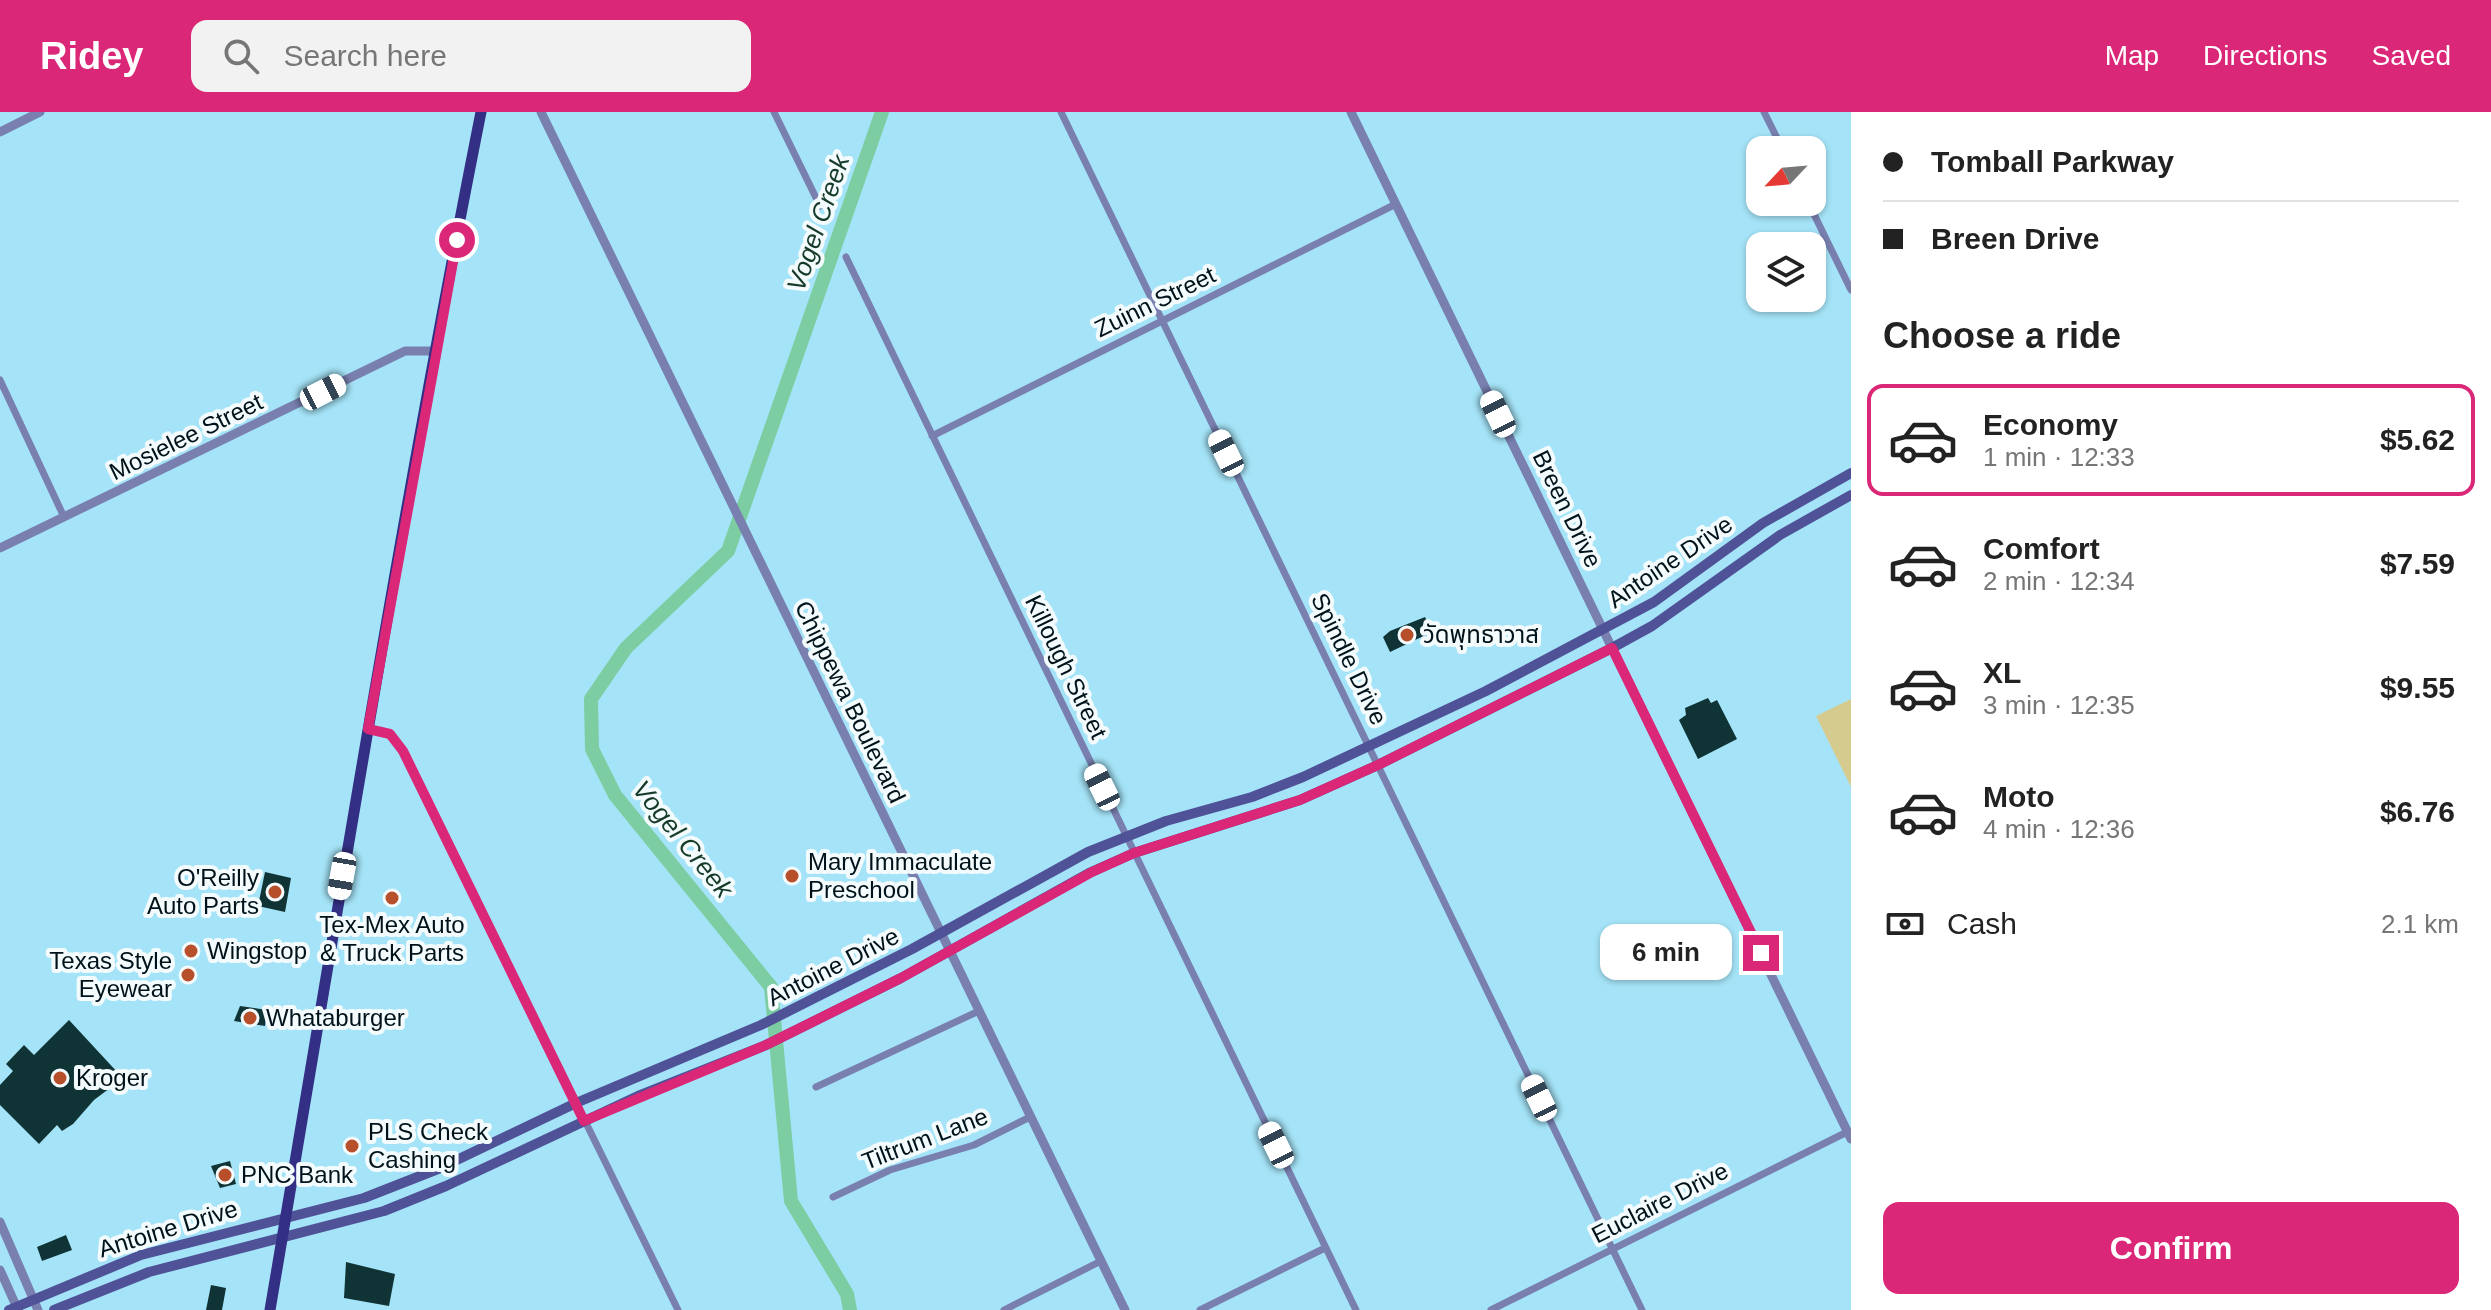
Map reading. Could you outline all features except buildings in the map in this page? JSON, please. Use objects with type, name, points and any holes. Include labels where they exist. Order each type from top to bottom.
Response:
[{"type":"main road","points":[[270,1310],[368,729],[481,112]]},
{"type":"main road","name":"Antoine Drive","points":[[15,1309],[141,1255],[364,1198],[438,1169],[576,1103],[761,1025],[942,933],[1030,882],[1126,835],[1252,797],[1369,747],[1486,691],[1654,602],[1787,507],[1851,473]]},
{"type":"main road","name":"Antoine Drive","points":[[54,1310],[149,1272],[384,1211],[446,1186],[584,1121],[766,1045],[949,950],[1051,892],[1134,853],[1258,815],[1378,765],[1612,648],[1652,626],[1734,567],[1848,496]]},
{"type":"main road","points":[[1723,552],[1734,567]]},
{"type":"main road","points":[[1486,691],[1494,707]]},
{"type":"main road","points":[[1252,797],[1258,815]]},
{"type":"main road","points":[[840,986],[849,1003]]},
{"type":"main road","points":[[684,1057],[691,1077]]},
{"type":"main road","points":[[438,1169],[446,1186]]},
{"type":"main road","points":[[141,1255],[149,1272]]},
{"type":"street","points":[[0,132],[40,112]]},
{"type":"street","name":"Chippewa Boulevard","points":[[541,112],[1125,1310]]},
{"type":"street","points":[[774,112],[820,206]]},
{"type":"street","name":"Spindle Drive","points":[[1061,112],[1642,1310]]},
{"type":"street","name":"Breen Drive","points":[[1351,112],[1849,1136]]},
{"type":"street","points":[[1764,112],[1776,136]]},
{"type":"street","name":"Zuinn Street","points":[[932,436],[1396,204]]},
{"type":"street","points":[[1815,216],[1851,290]]},
{"type":"street","name":"Killough Street","points":[[846,257],[1356,1310]]},
{"type":"street","name":"Mosielee Street","points":[[0,548],[136,485],[405,351],[435,351]]},
{"type":"street","points":[[0,380],[64,517]]},
{"type":"street","points":[[368,729],[390,734],[403,751],[678,1310]]},
{"type":"street","points":[[816,1087],[979,1011]]},
{"type":"street","name":"Tiltrum Lane","points":[[833,1197],[890,1170],[974,1145],[1030,1117]]},
{"type":"street","name":"Euclaire Drive","points":[[1491,1310],[1849,1136]]},
{"type":"street","points":[[0,1222],[38,1310]]},
{"type":"street","points":[[1200,1310],[1325,1248]]},
{"type":"street","points":[[1004,1310],[1101,1261]]},
{"type":"street","points":[[0,1270],[15,1309]]},
{"type":"shaded area","points":[[1851,699],[1851,787],[1816,716]]},
{"type":"waterway","name":"Vogel Creek","points":[[850,1310],[847,1294],[791,1201],[771,987],[615,795],[592,749],[591,699],[626,648],[728,551],[882,112]]},
{"type":"place","name":"วัดพุทธาวาส","points":[[1407,635]]},
{"type":"place","name":"Mary Immaculate Preschool","points":[[792,876]]},
{"type":"place","name":"O'Reilly Auto Parts","points":[[275,892]]},
{"type":"place","name":"Tex-Mex Auto & Truck Parts","points":[[392,898]]},
{"type":"place","name":"Wingstop","points":[[191,951]]},
{"type":"place","name":"Texas Style Eyewear","points":[[188,975]]},
{"type":"place","name":"Whataburger","points":[[250,1018]]},
{"type":"place","name":"Kroger","points":[[60,1078]]},
{"type":"place","name":"PLS Check Cashing","points":[[352,1146]]},
{"type":"place","name":"PNC Bank","points":[[225,1175]]},
{"type":"route","points":[[457,240],[368,729],[390,734],[403,751],[584,1121],[766,1045],[901,978],[1002,919],[1092,872],[1134,853],[1300,800],[1378,765],[1612,648],[1761,953]]}]
